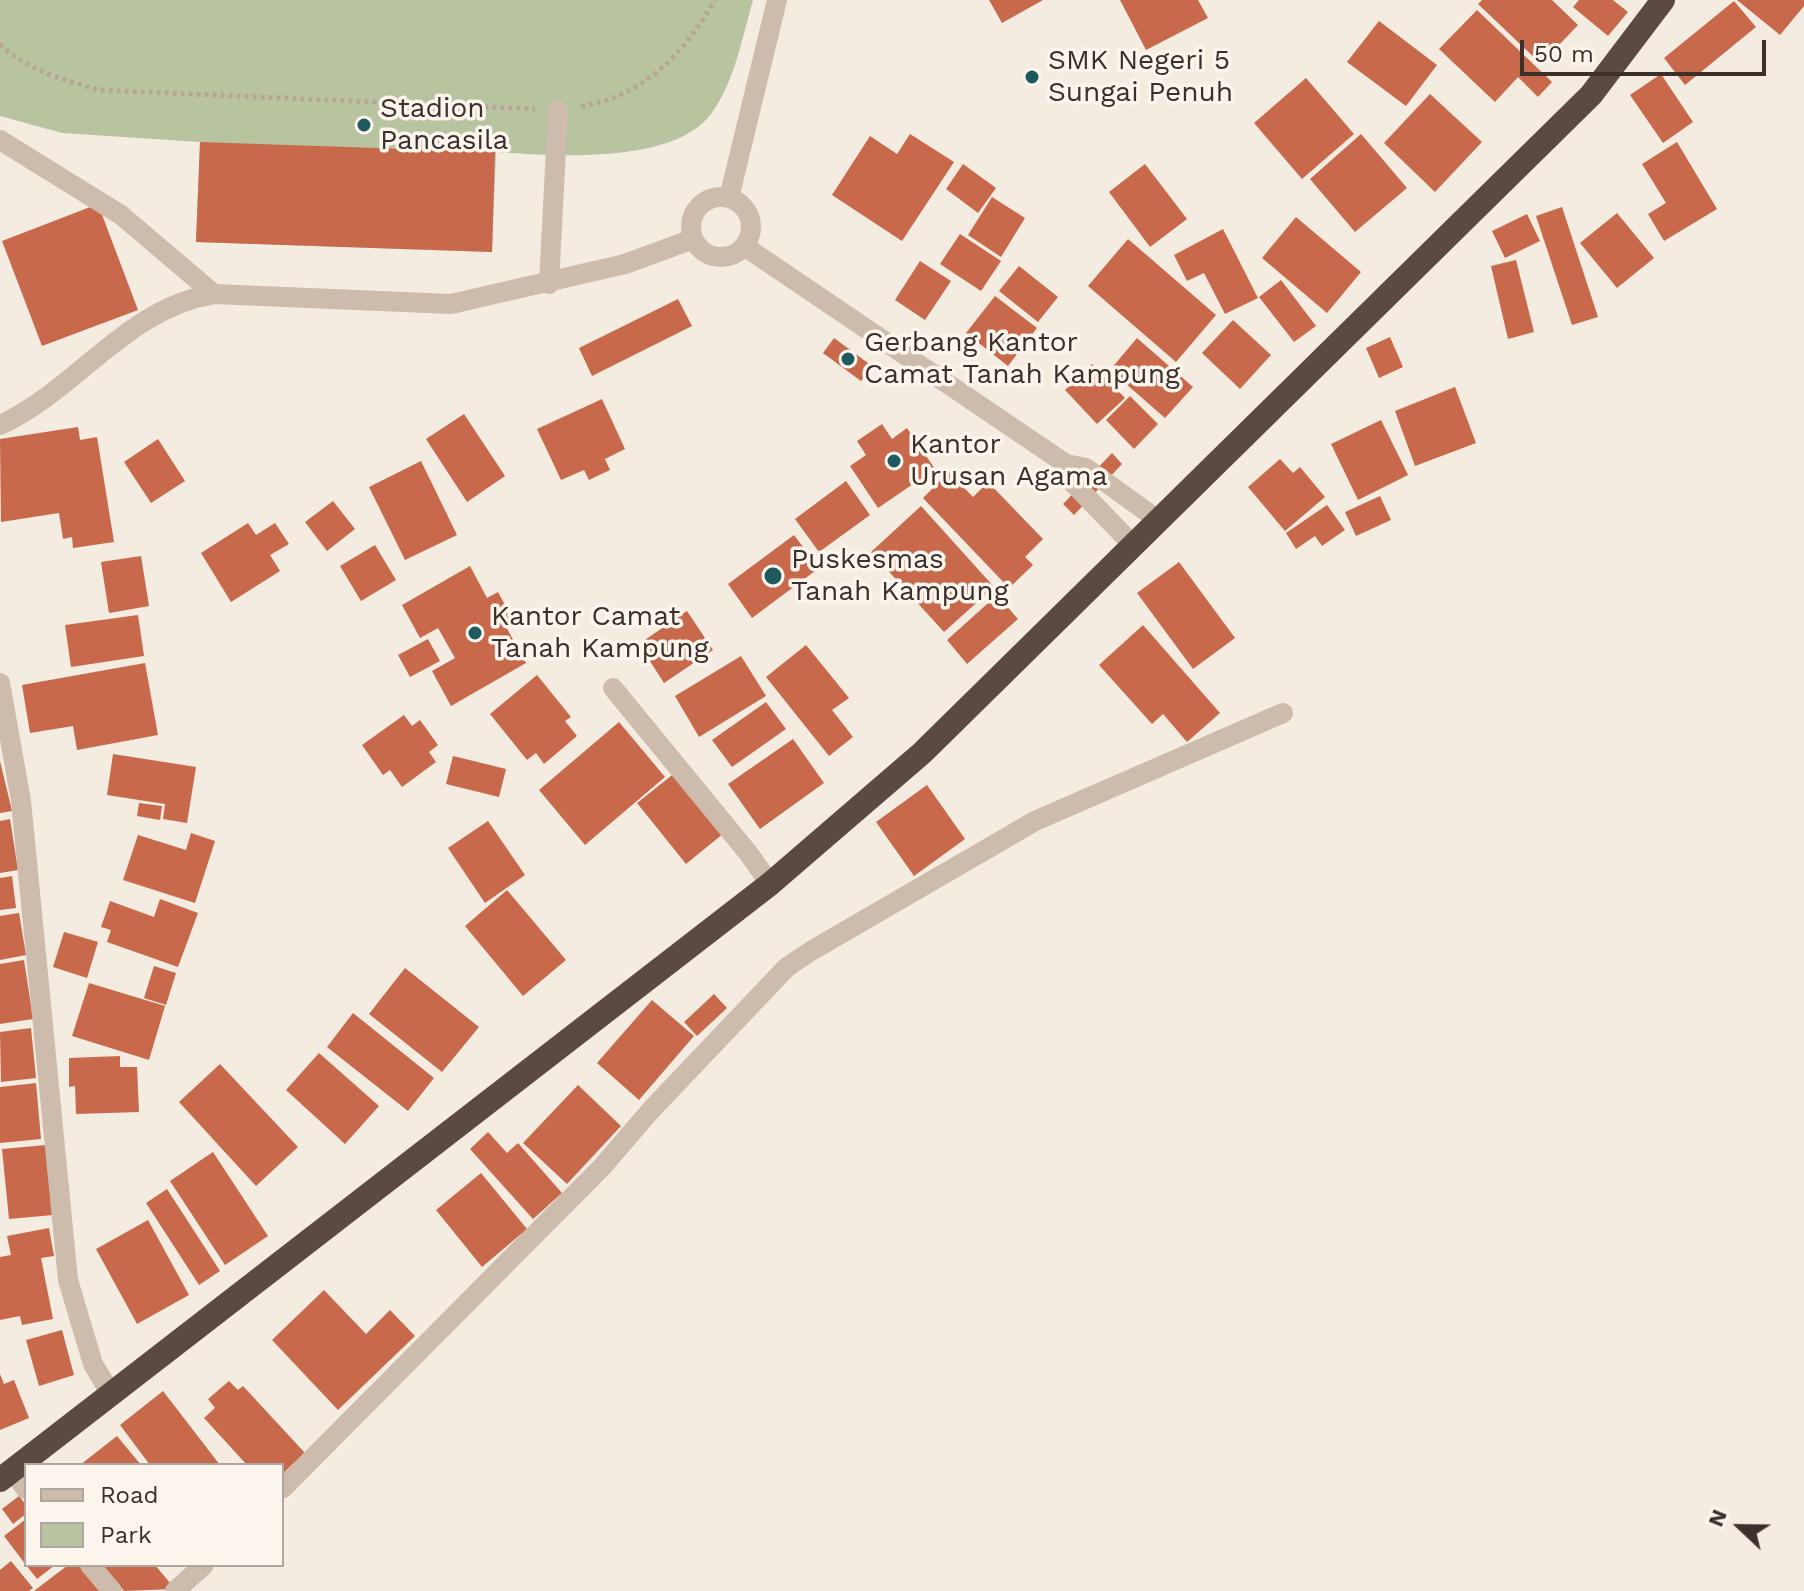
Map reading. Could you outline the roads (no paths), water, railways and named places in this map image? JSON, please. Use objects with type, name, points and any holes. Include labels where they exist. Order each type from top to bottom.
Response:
[{"type":"highway","points":[[32,1463],[111,1394],[770,884],[922,753],[1591,95],[1663,0]]},
{"type":"street","points":[[729,198],[777,0]]},
{"type":"street","points":[[549,284],[558,110]]},
{"type":"street","points":[[0,140],[121,215],[214,294]]},
{"type":"street","points":[[729,198],[738,202],[750,218],[751,228],[744,246],[727,257],[716,257],[699,248],[693,239],[691,230],[695,211],[709,199],[729,198]]},
{"type":"street","points":[[0,425],[50,396],[144,320],[186,299],[214,294],[451,304],[549,284],[625,264],[693,239]]},
{"type":"street","points":[[744,246],[1066,464],[1086,468],[1158,520]]},
{"type":"street","points":[[1066,464],[1073,483],[1133,545]]},
{"type":"street","points":[[0,683],[2,719],[21,801],[68,1280],[93,1364],[111,1394]]},
{"type":"street","points":[[613,688],[770,884]]},
{"type":"street","points":[[284,1487],[602,1167],[651,1110],[787,967],[1035,821],[1283,713]]},
{"type":"street","points":[[92,1567],[112,1591]]},
{"type":"street","points":[[175,1591],[202,1567]]},
{"type":"place","name":"SMK Negeri 5 Sungai Penuh","points":[[1032,77]]},
{"type":"place","name":"Stadion Pancasila","points":[[364,125]]},
{"type":"place","name":"Gerbang Kantor Camat Tanah Kampung","points":[[848,359]]},
{"type":"place","name":"Kantor Urusan Agama","points":[[894,461]]},
{"type":"place","name":"Puskesmas Tanah Kampung","points":[[773,576]]},
{"type":"place","name":"Kantor Camat Tanah Kampung","points":[[475,633]]}]
